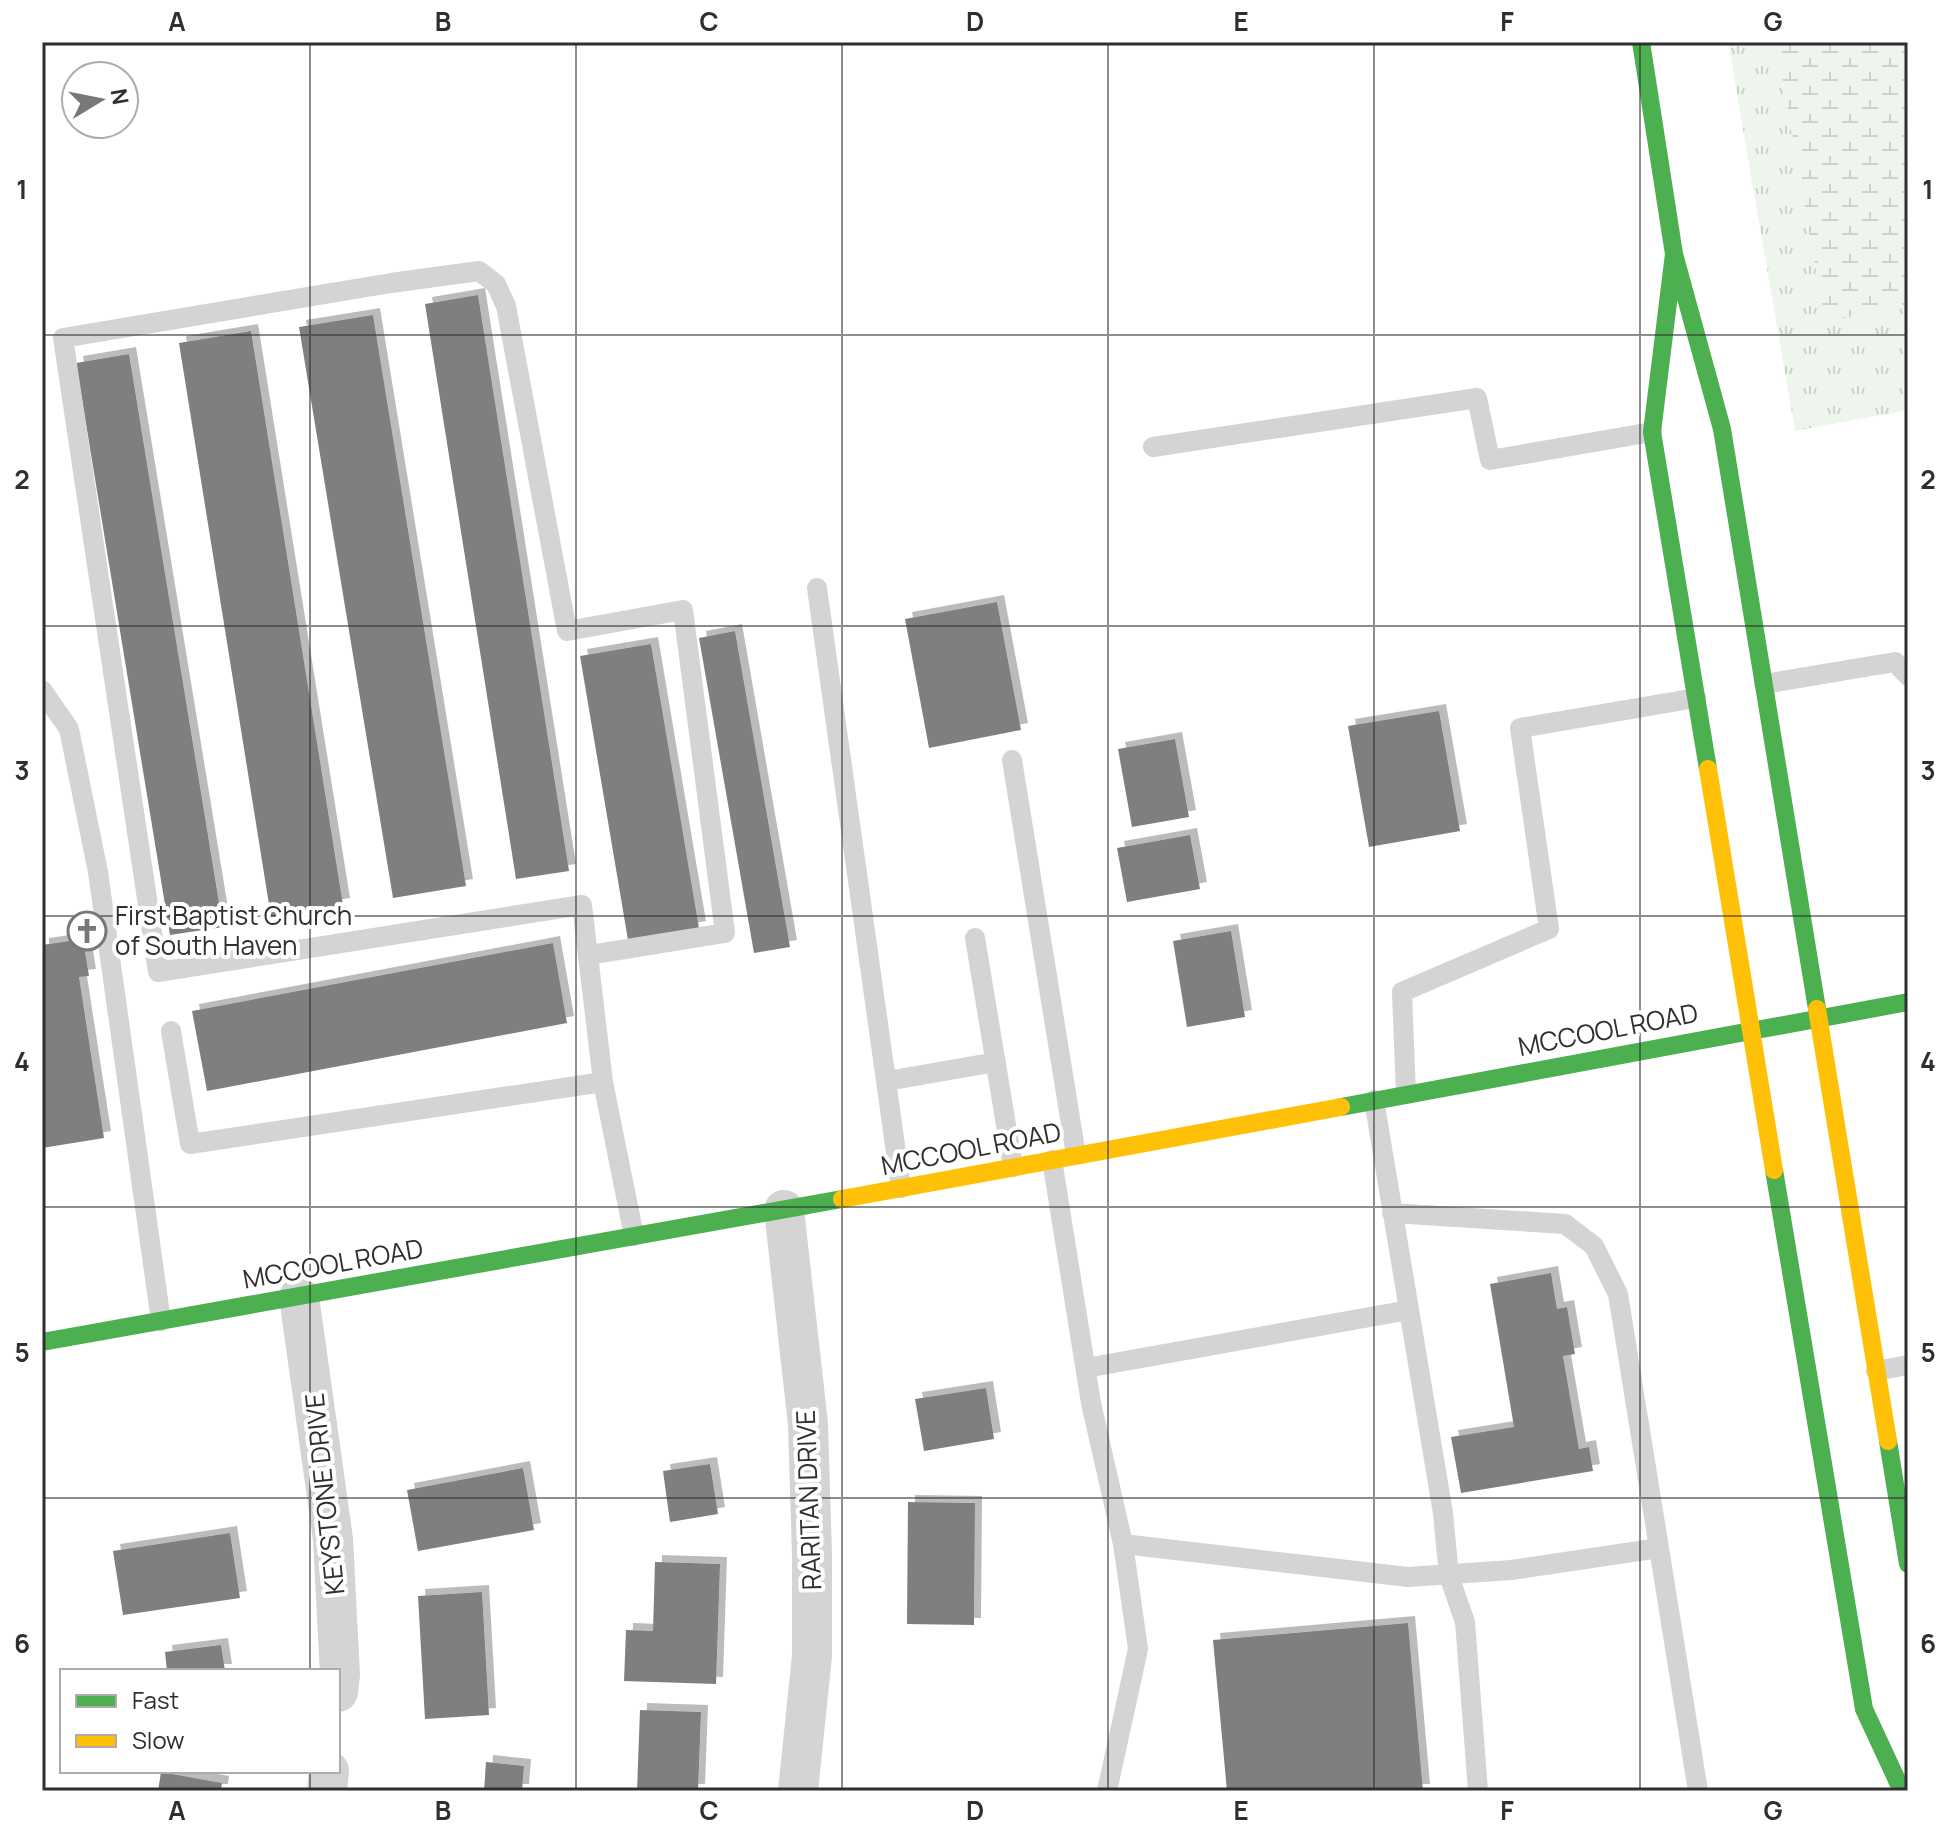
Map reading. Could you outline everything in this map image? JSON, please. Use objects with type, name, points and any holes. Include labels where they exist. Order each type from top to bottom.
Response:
[{"type":"main road","points":[[1641,42],[1674,254],[1722,429],[1908,1564]]},
{"type":"main road","points":[[1674,254],[1652,432],[1864,1709],[1902,1791]]},
{"type":"main road","name":"MCCOOL ROAD","points":[[42,1342],[784,1210],[1908,1002]]},
{"type":"street","name":"RARITAN DRIVE","points":[[784,1210],[808,1424],[812,1555],[812,1656],[798,1791]]},
{"type":"street","name":"KEYSTONE DRIVE","points":[[299,1297],[333,1539],[340,1669]]},
{"type":"lane","points":[[589,955],[725,933],[683,610],[567,631],[506,306],[496,284],[479,271],[63,338],[158,972],[582,905],[603,1082],[634,1236]]},
{"type":"lane","points":[[1153,447],[1477,398],[1490,460],[1652,432]]},
{"type":"lane","points":[[817,588],[901,1188]]},
{"type":"lane","points":[[1764,684],[1895,662],[1908,676]]},
{"type":"lane","points":[[42,690],[69,729],[98,872],[161,1321]]},
{"type":"lane","points":[[1406,1094],[1402,992],[1549,929],[1520,728],[1696,698]]},
{"type":"lane","points":[[1012,760],[1076,1155]]},
{"type":"lane","points":[[975,938],[1013,1167]]},
{"type":"lane","points":[[171,1031],[190,1144],[603,1082]]},
{"type":"lane","points":[[887,1081],[996,1062]]},
{"type":"lane","points":[[1374,1100],[1443,1513],[1449,1576],[1465,1622],[1478,1791]]},
{"type":"lane","points":[[1052,1160],[1086,1368],[1123,1544],[1138,1649],[1107,1791]]},
{"type":"lane","points":[[1392,1213],[1565,1224],[1594,1246],[1618,1294],[1698,1791]]},
{"type":"lane","points":[[1086,1368],[1409,1310]]},
{"type":"lane","points":[[1876,1371],[1908,1365]]},
{"type":"lane","points":[[1123,1544],[1408,1577],[1511,1570],[1659,1548]]},
{"type":"green space","points":[[1728,42],[1776,42],[1825,321],[1908,307],[1908,410],[1795,431]]},
{"type":"green space","points":[[1776,42],[1908,42],[1908,307],[1825,321]]},
{"type":"building","points":[[478,295],[569,871],[516,879],[425,304]]},
{"type":"building","points":[[373,315],[466,886],[393,898],[299,327]]},
{"type":"building","points":[[251,331],[343,905],[271,917],[179,343]]},
{"type":"building","points":[[129,354],[223,927],[170,935],[76,363]]},
{"type":"building","points":[[997,602],[1021,730],[929,748],[905,619]]},
{"type":"building","points":[[735,631],[790,947],[754,953],[699,638]]},
{"type":"building","points":[[651,644],[699,928],[628,940],[580,656]]},
{"type":"building","points":[[1439,711],[1460,831],[1369,847],[1348,726]]},
{"type":"building","points":[[1175,739],[1189,817],[1132,827],[1118,749]]},
{"type":"building","points":[[1190,835],[1200,889],[1127,902],[1117,848]]},
{"type":"building","points":[[1231,931],[1245,1017],[1187,1027],[1173,941]]},
{"type":"building","name":"First Baptist Church of South Haven","points":[[83,939],[89,976],[79,977],[104,1138],[42,1148],[42,945]]},
{"type":"building","points":[[553,943],[567,1023],[207,1091],[192,1011]]},
{"type":"building","points":[[1551,1273],[1557,1309],[1567,1307],[1575,1354],[1563,1356],[1579,1449],[1589,1447],[1593,1471],[1461,1493],[1451,1437],[1514,1427],[1490,1284]]},
{"type":"building","points":[[986,1388],[994,1439],[924,1451],[915,1399]]},
{"type":"building","points":[[710,1464],[718,1514],[670,1522],[663,1471]]},
{"type":"building","points":[[523,1468],[534,1530],[418,1551],[407,1490]]},
{"type":"building","points":[[908,1502],[975,1503],[974,1625],[907,1624]]},
{"type":"building","points":[[230,1533],[240,1598],[123,1615],[113,1551]]},
{"type":"building","points":[[655,1562],[720,1564],[716,1684],[624,1681],[626,1630],[653,1631]]},
{"type":"building","points":[[482,1592],[489,1715],[425,1719],[418,1596]]},
{"type":"building","points":[[1408,1623],[1423,1791],[1227,1791],[1213,1640]]},
{"type":"building","points":[[221,1645],[225,1669],[167,1669],[165,1652]]},
{"type":"building","points":[[640,1710],[701,1712],[698,1791],[637,1791]]},
{"type":"building","points":[[486,1762],[524,1766],[522,1791],[484,1791]]},
{"type":"building","points":[[161,1773],[222,1783],[221,1791],[158,1791]]},
{"type":"traffic: fast","points":[[1641,42],[1674,254],[1722,429],[1817,1009]]},
{"type":"traffic: fast","points":[[1674,254],[1652,432],[1708,769]]},
{"type":"traffic: fast","points":[[1341,1107],[1908,1002]]},
{"type":"traffic: fast","points":[[1774,1170],[1864,1709],[1902,1791]]},
{"type":"traffic: fast","points":[[42,1342],[842,1199]]},
{"type":"traffic: fast","points":[[1888,1441],[1908,1564]]},
{"type":"traffic: slow","points":[[1708,769],[1774,1170]]},
{"type":"traffic: slow","points":[[1817,1009],[1888,1441]]},
{"type":"traffic: slow","points":[[842,1199],[1341,1107]]},
{"type":"place","name":"First Baptist Church of South Haven","points":[[87,931]]}]
